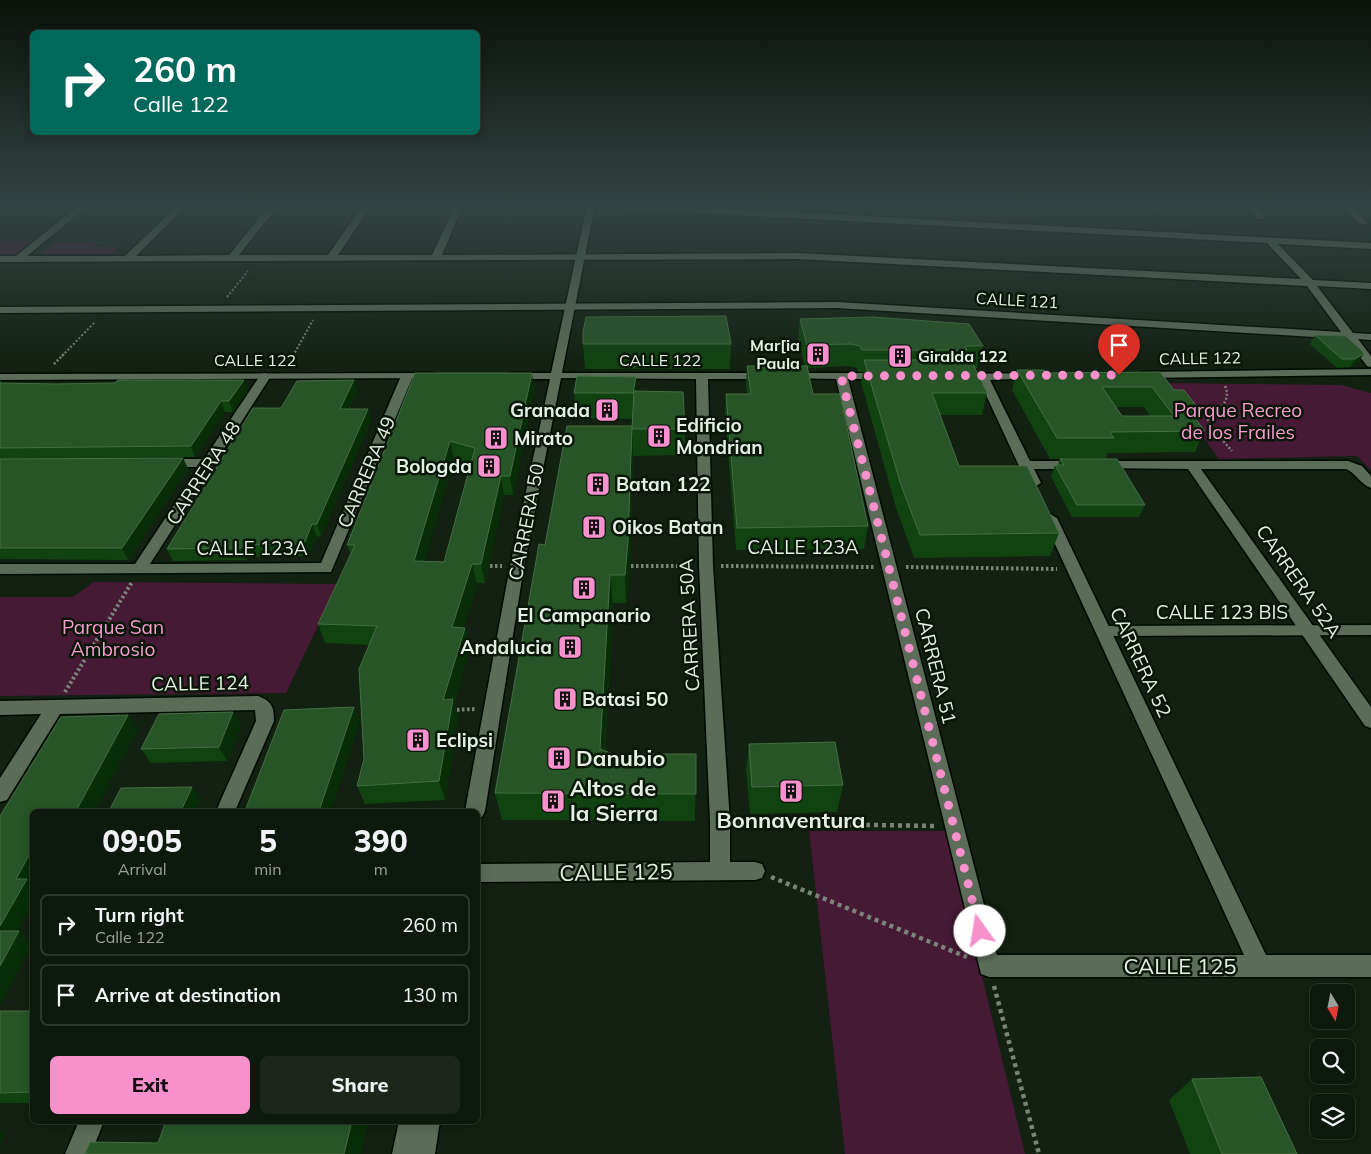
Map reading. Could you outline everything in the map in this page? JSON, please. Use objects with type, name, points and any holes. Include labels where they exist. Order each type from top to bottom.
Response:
[{"type":"street","points":[[0,259],[235,259]]},
{"type":"street","name":"CARRERA 50","points":[[475,809],[517,566],[579,259]]},
{"type":"street","points":[[854,259],[1371,286]]},
{"type":"street","points":[[1287,259],[1309,282],[1371,364]]},
{"type":"street","name":"CALLE 121","points":[[0,310],[837,306],[1371,337]]},
{"type":"street","name":"CALLE 122","points":[[1128,375],[1371,372]]},
{"type":"street","name":"CALLE 122","points":[[1320,373],[1371,383]]},
{"type":"street","name":"CARRERA 48","points":[[140,568],[265,376]]},
{"type":"street","name":"CARRERA 49","points":[[326,568],[407,376]]},
{"type":"street","name":"CALLE 122","points":[[0,377],[446,376]]},
{"type":"street","name":"CALLE 122","points":[[495,376],[895,376]]},
{"type":"street","name":"CARRERA 51","points":[[841,376],[989,966]]},
{"type":"street","points":[[944,377],[1051,376]]},
{"type":"street","name":"CARRERA 50A","points":[[702,377],[706,566],[720,822],[720,870]]},
{"type":"street","name":"CARRERA 52","points":[[983,377],[1260,966]]},
{"type":"street","points":[[153,463],[210,463]]},
{"type":"street","points":[[1026,465],[1353,466],[1371,484]]},
{"type":"street","name":"CARRERA 52A","points":[[1192,465],[1310,631],[1371,721]]},
{"type":"street","name":"CALLE 123A","points":[[0,569],[326,568]]},
{"type":"street","name":"CALLE 123 BIS","points":[[1103,631],[1371,630]]},
{"type":"street","name":"CALLE 124","points":[[0,708],[258,703],[265,708],[265,721],[227,809]]},
{"type":"street","points":[[0,794],[54,708]]},
{"type":"street","name":"CALLE 125","points":[[480,873],[755,871]]},
{"type":"street","name":"CALLE 125","points":[[989,966],[1371,966]]},
{"type":"street","points":[[78,1154],[91,1124]]},
{"type":"street","points":[[405,1154],[410,1124]]},
{"type":"street","points":[[422,1154],[427,1124]]},
{"type":"path","points":[[217,309],[257,259]]},
{"type":"path","points":[[281,376],[320,309]]},
{"type":"path","points":[[1216,374],[1230,393],[1228,399],[1208,420],[1208,425],[1245,465]]},
{"type":"path","points":[[475,566],[505,566]]},
{"type":"path","name":"CALLE 123A","points":[[619,566],[1073,569]]},
{"type":"path","points":[[54,708],[140,568]]},
{"type":"path","points":[[448,710],[476,709]]},
{"type":"path","points":[[720,822],[955,826]]},
{"type":"path","points":[[755,871],[989,966],[1039,1154]]},
{"type":"green space","name":"Parque Recreo de los Frailes","points":[[1163,383],[1341,385],[1371,393],[1371,470],[1357,456],[1219,459]]},
{"type":"green space","name":"Parque San Ambrosio","points":[[94,582],[338,584],[286,693],[0,696],[0,597],[73,597]]},
{"type":"green space","points":[[809,831],[947,831],[1025,1154],[845,1154]]},
{"type":"building","points":[[726,316],[731,344],[583,344],[586,317]]},
{"type":"building","points":[[873,317],[969,324],[983,346],[965,346],[967,350],[862,350],[860,346],[850,344],[807,345],[800,319]]},
{"type":"building","points":[[1315,335],[1346,336],[1364,353],[1355,359],[1342,359]]},
{"type":"building","points":[[864,360],[971,360],[987,393],[932,393],[959,466],[1027,466],[1059,533],[920,535],[901,485]]},
{"type":"building","points":[[747,366],[807,366],[813,394],[840,394],[868,526],[737,528],[726,394],[751,394]]},
{"type":"building","points":[[1017,370],[1044,370],[1046,373],[1160,372],[1174,390],[1184,390],[1201,412],[1190,412],[1205,431],[1110,432],[1114,438],[1057,438]],"holes":[[[1102,387],[1152,387],[1174,416],[1122,416]]]},
{"type":"building","points":[[415,373],[532,373],[510,476],[501,476],[481,564],[472,564],[452,627],[465,628],[443,700],[453,699],[439,781],[357,786],[364,759],[359,669],[377,626],[318,624],[355,545],[347,545]],"holes":[[[450,441],[475,448],[444,562],[414,561]]]},
{"type":"building","points":[[577,376],[636,377],[633,393],[574,393]]},
{"type":"building","points":[[118,380],[244,380],[229,401],[221,401],[191,446],[0,448],[0,383],[115,383]]},
{"type":"building","points":[[354,380],[340,409],[368,409],[317,524],[312,524],[304,544],[243,545],[241,548],[167,549],[253,408],[281,408],[297,381]]},
{"type":"building","points":[[634,391],[683,392],[685,429],[632,429]]},
{"type":"building","points":[[567,426],[632,426],[625,575],[610,575],[600,749],[613,754],[696,754],[696,794],[495,793],[539,544],[545,545]]},
{"type":"building","points":[[183,458],[122,548],[0,548],[0,459]]},
{"type":"building","points":[[1060,459],[1117,459],[1145,505],[1077,505],[1055,465],[1064,465]]},
{"type":"building","points":[[354,707],[320,809],[246,809],[284,710]]},
{"type":"building","points":[[233,712],[219,747],[141,749],[159,714]]},
{"type":"building","points":[[128,715],[77,809],[30,809],[30,854],[16,879],[27,879],[0,926],[0,816],[61,717]]},
{"type":"building","points":[[835,742],[843,785],[752,787],[749,744]]},
{"type":"building","points":[[192,787],[182,809],[110,809],[121,788]]},
{"type":"building","points":[[0,931],[19,931],[0,966]]},
{"type":"building","points":[[0,1011],[30,1011],[30,1092],[0,1093]]},
{"type":"building","points":[[1261,1077],[1297,1154],[1222,1154],[1192,1079]]},
{"type":"building","points":[[165,1124],[351,1124],[344,1154],[85,1154],[90,1142],[158,1143]]},
{"type":"place","name":"Mar[ia Paula","points":[[818,354]]},
{"type":"place","name":"Giralda 122","points":[[900,356]]},
{"type":"place","name":"Granada","points":[[607,410]]},
{"type":"place","name":"Edificio Mondrian","points":[[659,436]]},
{"type":"place","name":"Mirato","points":[[496,438]]},
{"type":"place","name":"Bologda","points":[[489,466]]},
{"type":"place","name":"Batan 122","points":[[598,484]]},
{"type":"place","name":"Oikos Batan","points":[[594,527]]},
{"type":"place","name":"El Campanario","points":[[584,588]]},
{"type":"place","name":"Andalucia","points":[[570,647]]},
{"type":"place","name":"Batasi 50","points":[[565,699]]},
{"type":"place","name":"Eclipsi","points":[[418,740]]},
{"type":"place","name":"Danubio","points":[[559,758]]},
{"type":"place","name":"Bonnaventura","points":[[791,791]]},
{"type":"place","name":"Altos de la Sierra","points":[[553,801]]},
{"type":"route","points":[[980,931],[841,376],[983,377],[1119,375]]}]
